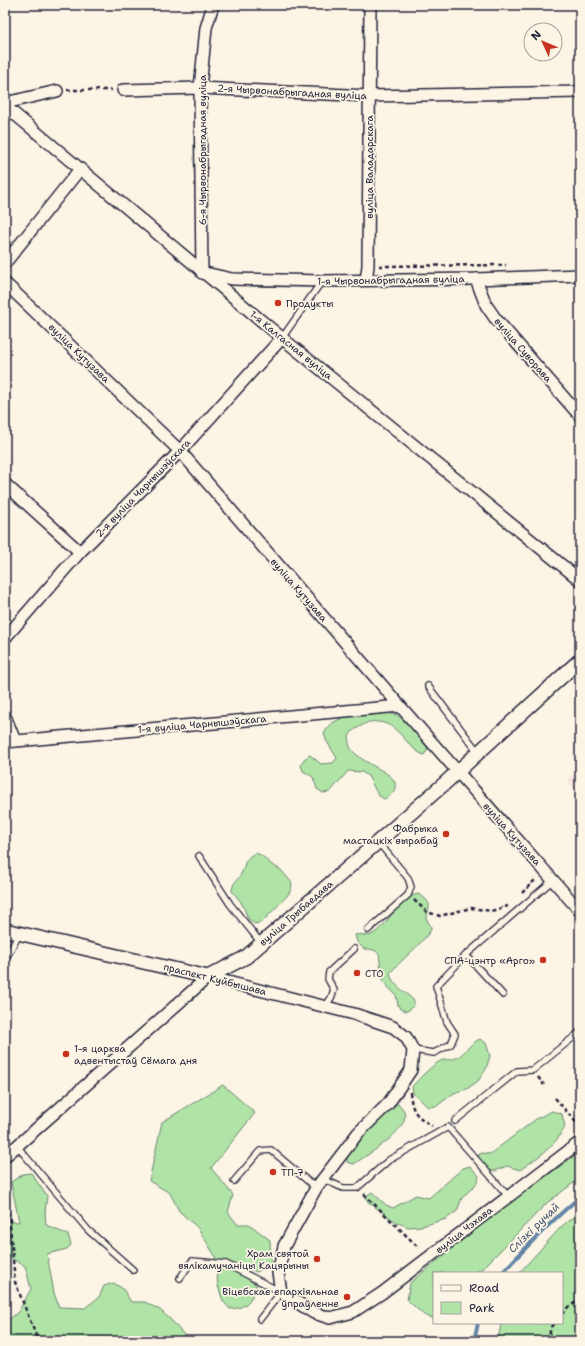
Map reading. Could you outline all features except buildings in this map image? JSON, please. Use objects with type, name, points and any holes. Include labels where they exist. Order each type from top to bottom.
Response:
[{"type":"street","name":"6-я Чырвонабрыгадная вуліца","points":[[202,273],[200,88],[206,28],[213,5]]},
{"type":"street","name":"вуліца Валадарскага","points":[[366,280],[368,266],[370,5]]},
{"type":"street","name":"2-я Чырвонабрыгадная вуліца","points":[[123,90],[200,88],[369,96],[580,92]]},
{"type":"street","points":[[5,105],[57,90]]},
{"type":"street","name":"1-я Калгасная вуліца","points":[[5,105],[202,273],[580,580]]},
{"type":"street","points":[[5,263],[80,169]]},
{"type":"street","name":"1-я Чырвонабрыгадная вуліца","points":[[202,273],[232,279],[323,281],[476,279],[580,275]]},
{"type":"street","name":"вуліца Суворава","points":[[476,279],[486,305],[495,318],[580,416]]},
{"type":"street","name":"вуліца Кутузава","points":[[5,282],[180,451],[456,771],[580,911]]},
{"type":"street","name":"2-я вуліца Чарнышэўскага","points":[[5,638],[80,552],[180,451],[282,338]]},
{"type":"street","points":[[5,484],[80,552]]},
{"type":"street","name":"вуліца Грыбаедава","points":[[5,1156],[208,977],[246,957],[378,842],[580,660]]},
{"type":"street","name":"1-я вуліца Чарнышэўскага","points":[[10,741],[400,706]]},
{"type":"street","points":[[5,716],[10,741]]},
{"type":"street","name":"праспект Куйбышава","points":[[5,930],[208,977],[354,1014],[393,1027],[406,1037],[413,1050]]},
{"type":"street","points":[[281,1292],[278,1273],[284,1246],[320,1183],[358,1133],[388,1104],[411,1070],[413,1050]]},
{"type":"street","name":"вуліца Чэхава","points":[[281,1292],[314,1313],[330,1318],[353,1312],[382,1293],[580,1142]]},
{"type":"lane","points":[[282,338],[323,281]]},
{"type":"lane","points":[[428,686],[478,752]]},
{"type":"lane","points":[[368,930],[408,895],[411,887],[408,878],[378,842]]},
{"type":"lane","points":[[199,856],[230,904],[261,943]]},
{"type":"lane","points":[[413,1050],[434,1053],[451,1044],[455,1034],[447,1022],[436,986],[466,955],[553,880]]},
{"type":"lane","points":[[5,960],[20,934]]},
{"type":"lane","points":[[325,1006],[331,998],[334,990],[328,979],[329,972],[354,949]]},
{"type":"lane","points":[[466,955],[503,995]]},
{"type":"lane","points":[[455,1121],[517,1071],[533,1070],[580,1032]]},
{"type":"lane","points":[[234,1181],[260,1150],[270,1150],[320,1183],[344,1188],[357,1188],[389,1160],[448,1127],[508,1196]]},
{"type":"lane","points":[[17,1146],[88,1230],[134,1270]]},
{"type":"lane","points":[[180,1278],[192,1261],[226,1264],[281,1292],[260,1319]]},
{"type":"path","points":[[57,90],[123,90]]},
{"type":"path","points":[[368,266],[509,264]]},
{"type":"path","points":[[518,896],[545,871]]},
{"type":"path","points":[[408,895],[427,912],[440,916],[471,908],[491,911],[508,906],[513,901]]},
{"type":"path","points":[[411,1070],[411,1107],[421,1119],[439,1131]]},
{"type":"path","points":[[555,1098],[580,1128]]},
{"type":"path","points":[[357,1188],[419,1248]]},
{"type":"path","points":[[5,1205],[9,1215],[15,1282],[37,1338],[44,1341]]},
{"type":"path","points":[[413,1253],[426,1244]]},
{"type":"path","points":[[563,1313],[568,1307],[580,1300]]},
{"type":"path","points":[[548,1341],[551,1327],[553,1324]]},
{"type":"shaded area","points":[[580,768],[580,795],[567,780]]},
{"type":"green space","points":[[384,712],[397,715],[417,733],[428,749],[424,755],[418,752],[397,731],[385,723],[369,722],[352,732],[349,738],[349,745],[353,751],[365,761],[387,774],[394,781],[395,787],[390,796],[384,799],[378,795],[368,776],[362,772],[348,771],[330,792],[323,793],[317,789],[313,777],[303,771],[301,765],[304,759],[310,755],[321,764],[333,763],[337,758],[326,740],[324,733],[332,723],[344,717]]},
{"type":"green space","points":[[255,853],[261,855],[272,865],[281,870],[292,883],[291,890],[287,896],[262,922],[255,924],[249,920],[241,902],[232,891],[233,885],[241,874],[248,858]]},
{"type":"green space","points":[[418,894],[428,901],[429,910],[426,918],[431,930],[390,973],[394,982],[414,1001],[414,1005],[406,1011],[400,1009],[396,995],[382,978],[379,954],[374,950],[364,949],[357,942],[355,935],[371,935],[383,925],[404,901]]},
{"type":"green space","points":[[480,1039],[486,1043],[490,1056],[486,1069],[478,1081],[467,1089],[454,1093],[437,1106],[428,1107],[413,1093],[412,1087],[431,1067],[440,1061],[458,1057],[473,1043]]},
{"type":"green space","points":[[223,1085],[255,1113],[211,1168],[233,1195],[228,1212],[237,1224],[249,1224],[270,1240],[271,1264],[257,1272],[234,1263],[234,1268],[257,1286],[248,1302],[236,1309],[230,1309],[223,1301],[218,1286],[215,1256],[198,1228],[179,1211],[170,1193],[149,1181],[162,1122]]},
{"type":"green space","points":[[396,1103],[404,1110],[404,1119],[400,1128],[382,1145],[354,1164],[347,1162],[347,1155],[357,1139],[390,1105]]},
{"type":"green space","points":[[552,1111],[562,1114],[565,1127],[550,1147],[520,1170],[507,1166],[495,1171],[488,1170],[480,1162],[478,1155],[482,1153],[490,1154],[536,1119]]},
{"type":"green space","points":[[580,1152],[580,1178],[547,1203],[483,1268],[476,1272],[433,1272],[433,1319],[424,1315],[407,1300],[410,1283],[509,1202]]},
{"type":"green space","points":[[470,1166],[479,1176],[477,1183],[462,1198],[457,1211],[446,1219],[422,1226],[408,1227],[396,1222],[368,1202],[366,1196],[372,1192],[386,1205],[393,1208],[416,1195],[429,1198],[463,1168]]},
{"type":"green space","points":[[31,1173],[47,1196],[45,1212],[46,1225],[68,1235],[71,1245],[67,1249],[47,1254],[54,1293],[59,1307],[85,1308],[99,1297],[104,1286],[114,1283],[123,1289],[131,1302],[145,1302],[160,1310],[184,1335],[185,1341],[5,1341],[5,1323],[18,1312],[31,1289],[25,1266],[5,1255],[5,1221],[19,1222],[11,1182],[23,1174]]},
{"type":"green space","points":[[580,1211],[580,1341],[498,1341],[501,1324],[563,1324],[563,1272],[520,1272],[561,1227]]},
{"type":"waterway","points":[[5,12],[7,5]]},
{"type":"waterway","name":"Слізкі ручай","points":[[503,1272],[540,1234],[580,1197]]},
{"type":"waterway","name":"Слізкі ручай","points":[[474,1341],[478,1324]]},
{"type":"place","name":"Продукты","points":[[278,303]]},
{"type":"place","name":"Фабрыка мастацкіх вырабаў","points":[[446,834]]},
{"type":"place","name":"СПА-цэнтр «Арго»","points":[[543,960]]},
{"type":"place","name":"СТО","points":[[357,973]]},
{"type":"place","name":"1-я царква адвентыстаў Сёмага дня","points":[[66,1054]]},
{"type":"place","name":"ТП-7","points":[[273,1172]]},
{"type":"place","name":"Храм святой вялікамучаніцы Кацярыны","points":[[317,1259]]},
{"type":"place","name":"Віцебскае епархіяльнае ўпраўленне","points":[[347,1297]]}]
